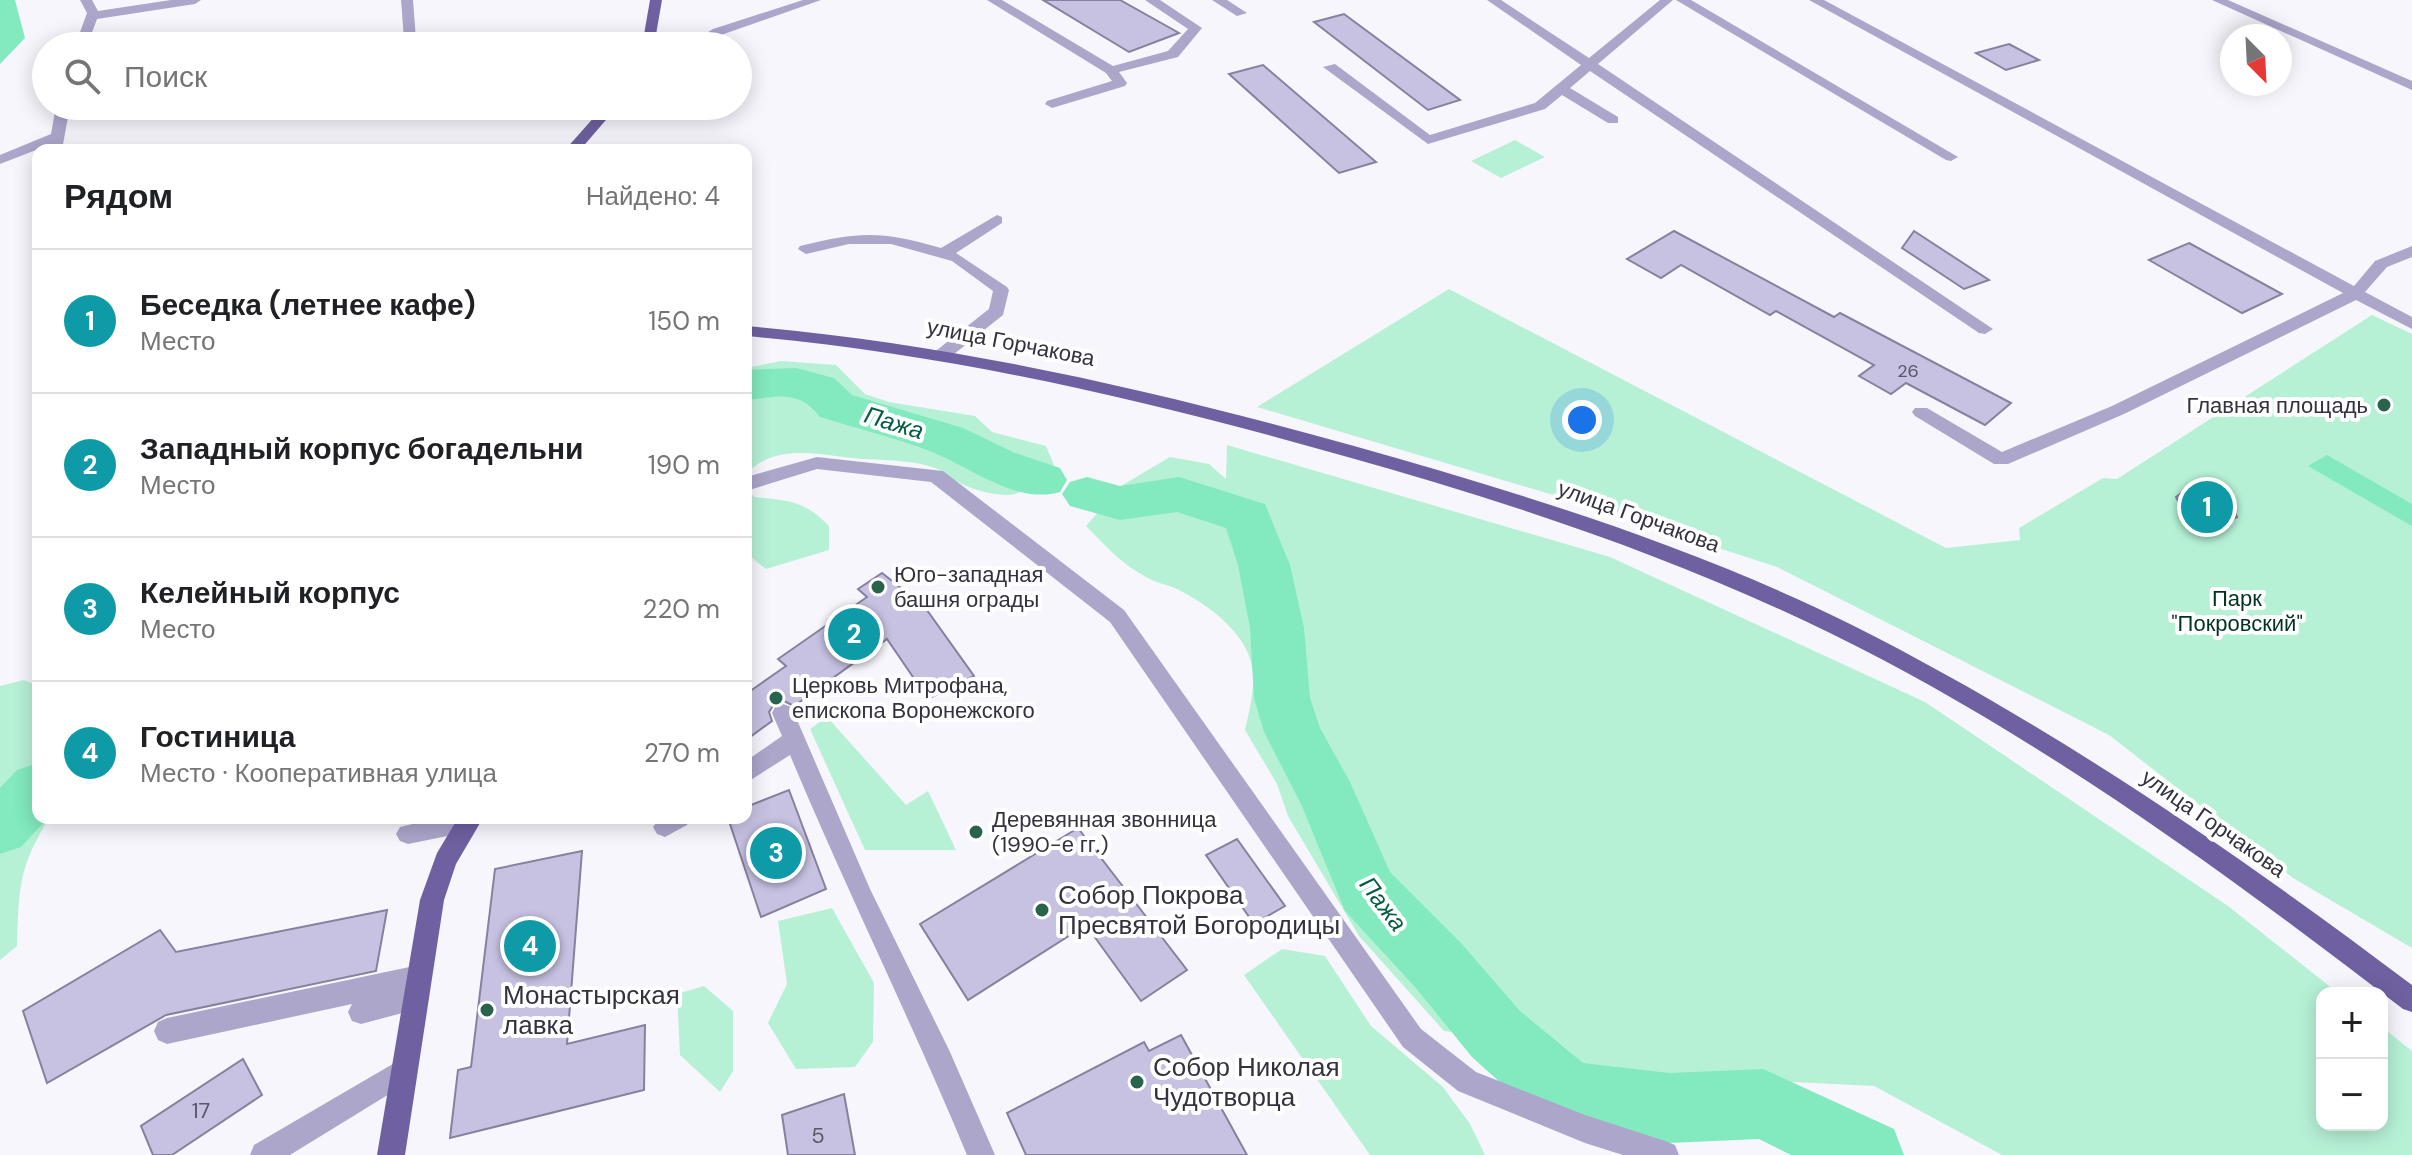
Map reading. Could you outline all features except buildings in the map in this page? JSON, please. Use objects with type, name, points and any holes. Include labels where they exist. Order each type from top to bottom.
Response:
[{"type":"main road","points":[[650,32],[656,0]]},
{"type":"main road","points":[[577,144],[599,120]]},
{"type":"main road","name":"улица Горчакова","points":[[752,332],[875,343],[943,354],[1170,401],[1403,466],[1654,547],[1753,587],[1958,691],[2068,756],[2196,840],[2412,1000]]},
{"type":"main road","points":[[391,1155],[432,900],[445,860],[467,824]]},
{"type":"street","points":[[86,0],[92,16],[86,32]]},
{"type":"street","points":[[92,16],[195,0]]},
{"type":"street","points":[[407,0],[409,32]]},
{"type":"street","points":[[717,32],[815,0]]},
{"type":"street","points":[[993,0],[1111,70],[1120,83],[1052,104]]},
{"type":"street","points":[[1111,70],[1173,54],[1196,28],[1151,0]]},
{"type":"street","points":[[1218,0],[1241,13]]},
{"type":"street","points":[[1493,0],[1985,329]]},
{"type":"street","points":[[1638,0],[1655,10]]},
{"type":"street","points":[[1330,67],[1428,140],[1540,106],[1667,0]]},
{"type":"street","points":[[1682,0],[1951,157]]},
{"type":"street","points":[[1815,0],[2412,324]]},
{"type":"street","points":[[2218,0],[2412,86]]},
{"type":"street","points":[[1562,89],[1613,120]]},
{"type":"street","points":[[55,144],[60,120]]},
{"type":"street","points":[[0,160],[32,151]]},
{"type":"street","points":[[943,254],[997,220]]},
{"type":"street","points":[[806,249],[849,239],[892,239],[958,258],[1001,290],[997,311],[943,354]]},
{"type":"street","points":[[1921,412],[2001,460],[2118,410],[2355,294],[2381,264],[2412,251]]},
{"type":"street","points":[[752,482],[817,463],[936,476],[1117,616],[1412,1038],[1467,1082],[1585,1129],[1665,1155]]},
{"type":"street","points":[[783,713],[860,893],[941,1061],[981,1155]]},
{"type":"street","points":[[752,769],[795,739]]},
{"type":"street","points":[[408,834],[452,824]]},
{"type":"street","points":[[361,1012],[417,988]]},
{"type":"street","points":[[167,1031],[417,988]]},
{"type":"street","points":[[264,1155],[403,1071]]},
{"type":"green space","points":[[1515,140],[1545,157],[1501,178],[1471,161]]},
{"type":"green space","name":"Парк \"Покровский\"","points":[[1449,289],[1946,548],[2020,540],[2019,528],[2103,478],[2117,479],[2372,315],[2412,334],[2412,948],[2293,878],[2109,735],[1777,567],[1580,503],[1257,407]]},
{"type":"green space","points":[[781,361],[836,365],[865,394],[889,402],[975,416],[992,432],[1046,446],[1054,465],[1028,488],[1009,495],[974,489],[938,469],[899,461],[801,453],[772,457],[752,469],[752,367]]},
{"type":"green space","points":[[1227,445],[1610,557],[1925,702],[2228,906],[2330,987],[2316,987],[2316,1131],[2388,1131],[2388,1032],[2412,1051],[2412,1155],[2002,1155],[1874,1086],[1568,1071],[1516,1011],[1486,1036],[1444,1031],[1359,936],[1288,816],[1277,784],[1245,730],[1253,674],[1245,647],[1237,634],[1202,604],[1130,567],[1086,526],[1121,486],[1170,457],[1209,464],[1226,479]]},
{"type":"green space","points":[[752,495],[804,507],[829,526],[829,550],[766,569],[752,558]]},
{"type":"green space","points":[[24,680],[32,683],[32,824],[46,824],[31,851],[22,879],[17,946],[0,960],[0,686]]},
{"type":"green space","points":[[827,717],[906,805],[928,791],[956,850],[865,850],[810,729]]},
{"type":"green space","points":[[832,908],[874,983],[873,1042],[855,1067],[796,1069],[768,1023],[787,984],[778,921]]},
{"type":"green space","points":[[1282,949],[1325,956],[1371,1026],[1443,1087],[1470,1124],[1485,1155],[1370,1155],[1244,975]]},
{"type":"green space","points":[[704,986],[733,1011],[733,1071],[720,1092],[680,1055],[677,994]]},
{"type":"shaded area","points":[[0,0],[15,0],[25,38],[0,64]]},
{"type":"shaded area","points":[[2327,455],[2412,504],[2412,526],[2308,466]]},
{"type":"waterway","name":"Пажа","points":[[752,385],[807,384],[818,389],[836,406],[946,439],[998,465],[1043,480]]},
{"type":"waterway","name":"Пажа","points":[[1087,494],[1120,503],[1179,494],[1247,517],[1264,565],[1277,628],[1282,698],[1293,732],[1329,800],[1367,891],[1438,965],[1496,1034],[1569,1097],[1669,1108],[1763,1104],[1868,1155]]},
{"type":"waterway","name":"Пажа","points":[[0,828],[32,794]]},
{"type":"place","name":"Главная площадь","points":[[2384,405]]},
{"type":"place","name":"Беседка (летнее кафе)","points":[[2207,507]]},
{"type":"place","name":"Юго-западная башня ограды","points":[[878,587]]},
{"type":"place","name":"Западный корпус богадельни","points":[[854,634]]},
{"type":"place","name":"Церковь Митрофана, епископа Воронежского","points":[[776,698]]},
{"type":"place","name":"Деревянная звонница (1990-е гг.)","points":[[976,832]]},
{"type":"place","name":"Келейный корпус","points":[[776,853]]},
{"type":"place","name":"Собор Покрова Пресвятой Богородицы","points":[[1042,910]]},
{"type":"place","name":"Гостиница","points":[[530,946]]},
{"type":"place","name":"Монастырская лавка","points":[[487,1010]]},
{"type":"place","name":"Собор Николая Чудотворца","points":[[1137,1082]]}]
